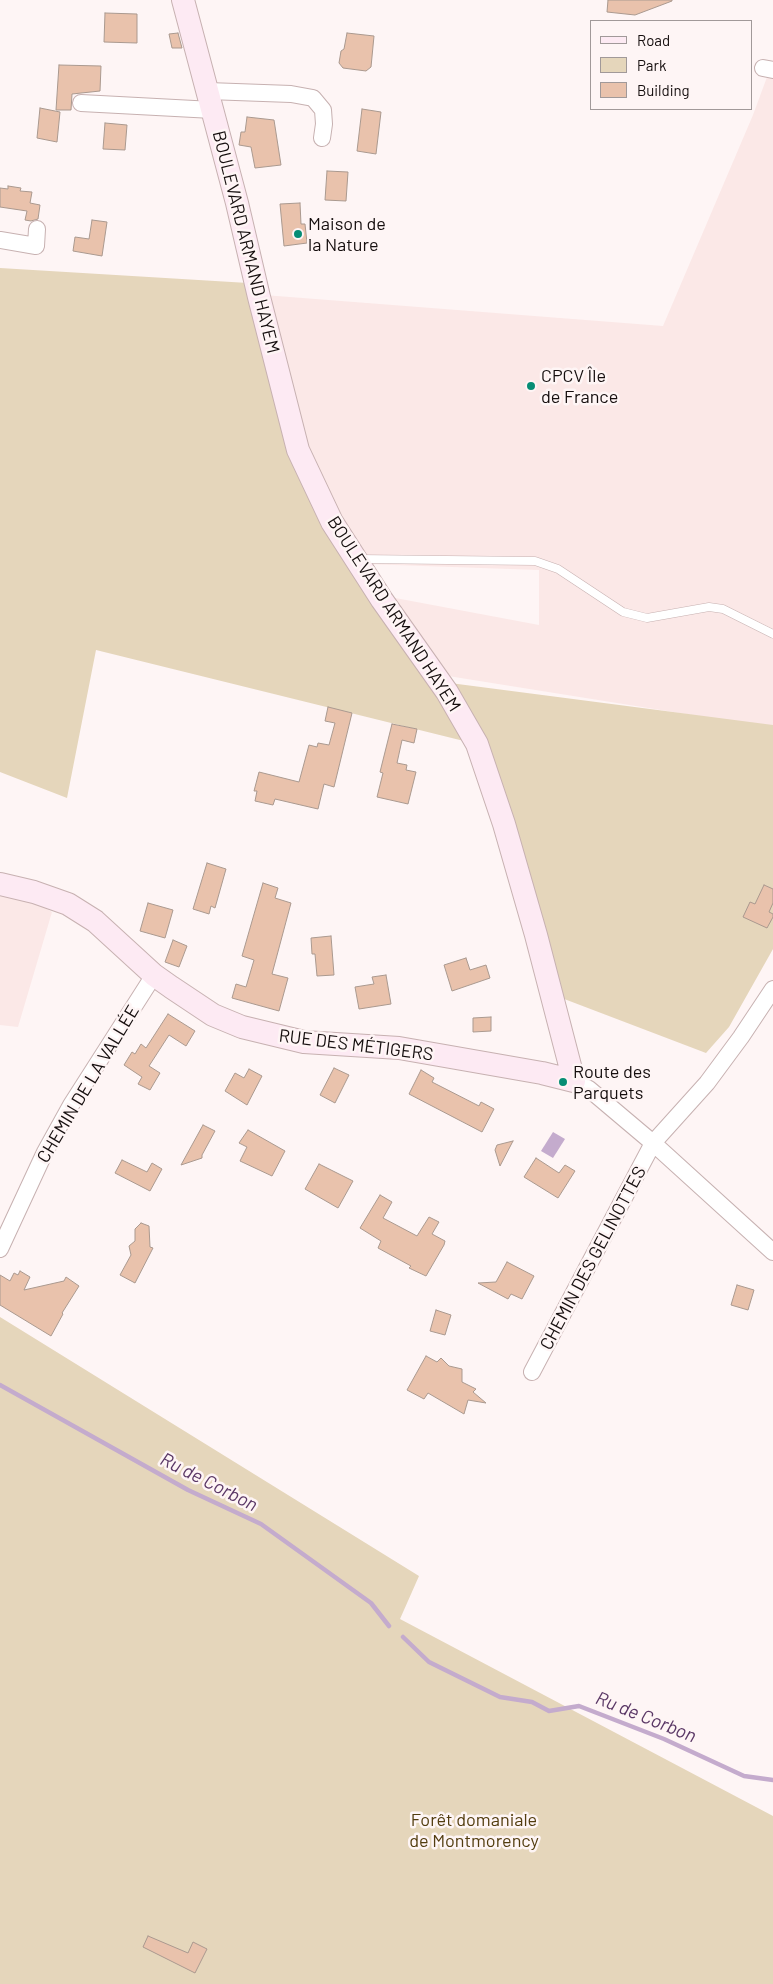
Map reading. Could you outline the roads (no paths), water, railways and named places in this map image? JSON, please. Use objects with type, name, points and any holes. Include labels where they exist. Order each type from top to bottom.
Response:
[{"type":"main road","name":"BOULEVARD ARMAND HAYEM","points":[[183,0],[298,450],[332,522],[355,559],[447,692],[477,744],[504,824],[574,1081]]},
{"type":"main road","name":"RUE DES MÉTIGERS","points":[[0,884],[34,892],[68,904],[95,921],[154,974],[213,1015],[242,1027],[304,1042],[399,1048],[542,1073],[574,1081]]},
{"type":"street","points":[[81,103],[210,100],[291,94],[313,98],[322,110],[324,124],[322,138]]},
{"type":"street","points":[[0,240],[36,246],[37,229]]},
{"type":"street","name":"CHEMIN DE LA VALLÉE","points":[[0,1249],[45,1152],[71,1105],[154,974]]},
{"type":"street","name":"CHEMIN DES GELINOTTES","points":[[532,1372],[653,1143],[707,1083],[773,989]]},
{"type":"street","points":[[574,1081],[589,1089],[653,1143],[773,1252]]},
{"type":"lane","points":[[355,559],[535,561],[558,569],[623,612],[647,618],[709,607],[723,609],[773,634]]},
{"type":"waterway","name":"Ru de Corbon","points":[[0,1385],[188,1490],[261,1524],[371,1603],[389,1626]]},
{"type":"waterway","name":"Ru de Corbon","points":[[403,1637],[429,1662],[500,1697],[532,1702],[549,1711],[579,1706],[664,1739],[744,1776],[773,1780]]},
{"type":"place","name":"Maison de la Nature","points":[[298,234]]},
{"type":"place","name":"CPCV Île de France","points":[[531,386]]},
{"type":"place","name":"Route des Parquets","points":[[563,1082]]},
{"type":"park label","name":"Forêt domaniale de Montmorency","points":[[474,1830]]}]
